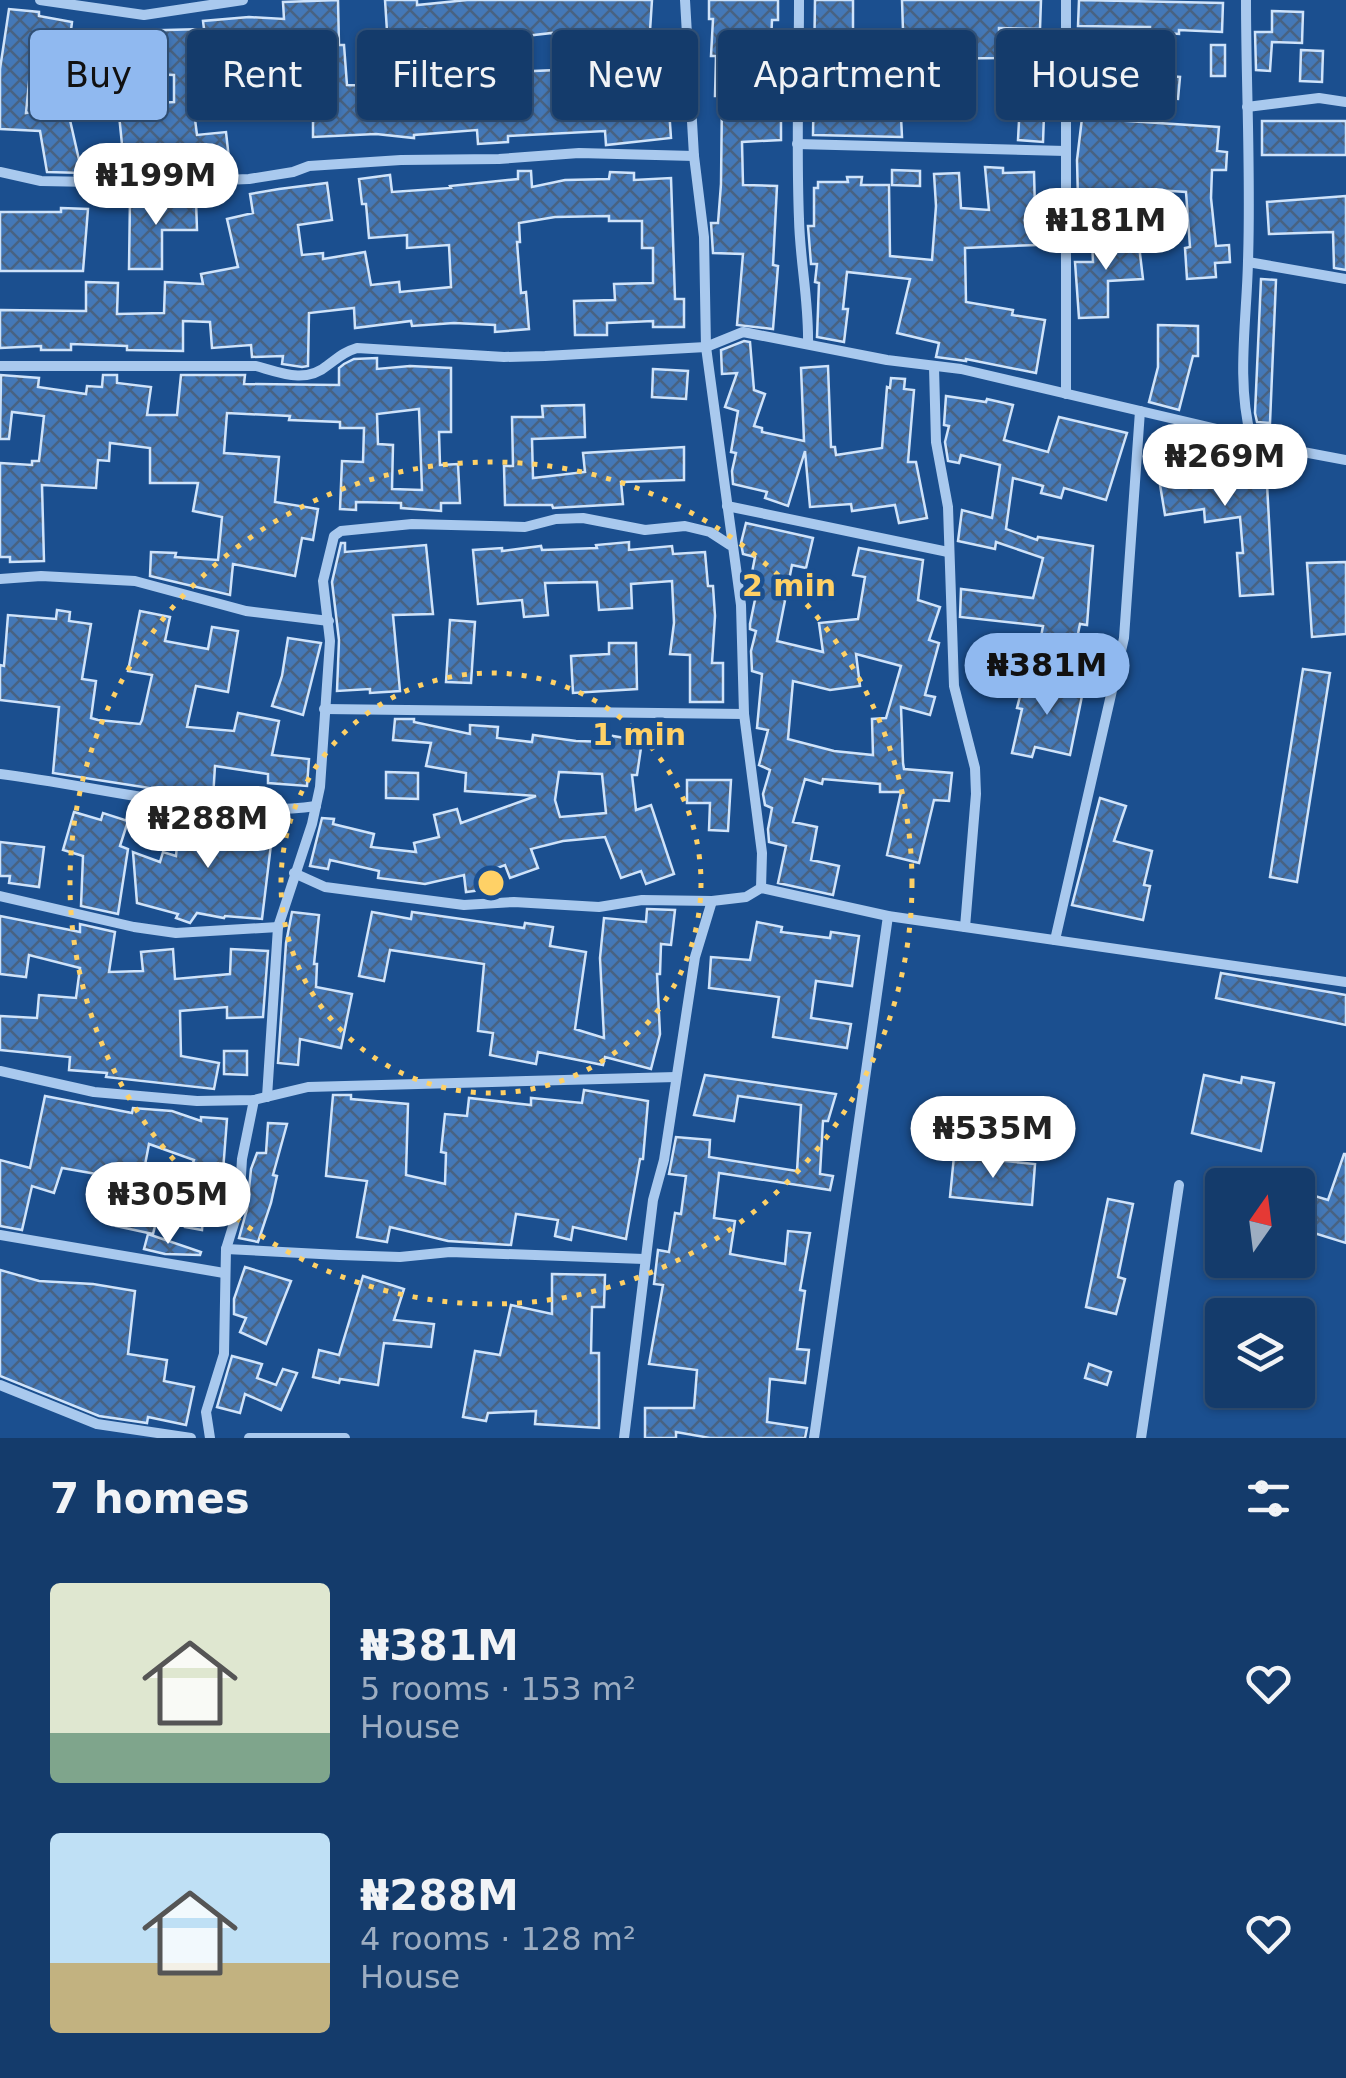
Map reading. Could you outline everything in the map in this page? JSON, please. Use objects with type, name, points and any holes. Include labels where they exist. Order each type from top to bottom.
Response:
[{"type":"street","points":[[40,0],[144,15],[242,0]]},
{"type":"street","points":[[685,0],[694,156],[704,237],[706,347],[741,605],[744,714],[760,835],[762,888]]},
{"type":"street","points":[[800,0],[797,144],[800,250],[809,303],[808,344]]},
{"type":"street","points":[[1066,0],[1066,394]]},
{"type":"street","points":[[1246,0],[1248,262],[1244,366],[1246,421],[1251,437]]},
{"type":"street","points":[[1247,107],[1319,98],[1346,102]]},
{"type":"street","points":[[797,144],[1066,152]]},
{"type":"street","points":[[0,172],[42,181],[142,183],[249,179],[309,166],[400,160],[579,153],[694,156]]},
{"type":"street","points":[[1248,262],[1346,279]]},
{"type":"street","points":[[0,366],[256,366],[309,377],[342,352],[357,348],[504,357],[706,347],[743,332],[961,369],[1251,437],[1282,448],[1346,460]]},
{"type":"street","points":[[934,367],[936,442],[948,507],[954,686],[975,768],[965,927]]},
{"type":"street","points":[[1055,940],[1124,638],[1140,411]]},
{"type":"street","points":[[726,506],[948,552]]},
{"type":"street","points":[[267,1097],[278,927],[320,787],[330,642],[323,582],[330,545],[341,531],[412,524],[526,527],[556,519],[583,518],[644,530],[686,526],[710,532],[730,544]]},
{"type":"street","points":[[0,579],[41,576],[134,581],[246,611],[329,621]]},
{"type":"street","points":[[324,709],[744,714]]},
{"type":"street","points":[[0,774],[136,796],[290,810],[316,806]]},
{"type":"street","points":[[290,810],[312,824]]},
{"type":"street","points":[[294,873],[325,888],[464,905],[514,902],[599,907],[642,900],[712,901],[746,897],[762,888],[888,916],[1346,982]]},
{"type":"street","points":[[0,896],[134,927],[176,932],[278,927]]},
{"type":"street","points":[[624,1438],[644,1259],[695,957],[712,901]]},
{"type":"street","points":[[814,1438],[888,916]]},
{"type":"street","points":[[0,1071],[94,1092],[198,1100],[254,1100],[308,1087],[676,1077]]},
{"type":"street","points":[[210,1438],[206,1412],[224,1354],[226,1249],[239,1207],[242,1159],[254,1100]]},
{"type":"street","points":[[1141,1438],[1179,1185]]},
{"type":"street","points":[[0,1235],[224,1273]]},
{"type":"street","points":[[226,1249],[385,1256],[450,1252],[644,1259]]},
{"type":"street","points":[[0,1385],[97,1424],[190,1438]]},
{"type":"street","points":[[249,1438],[345,1438]]},
{"type":"building","points":[[338,0],[339,45],[344,45],[347,85],[357,85],[357,120],[532,120],[532,71],[552,70],[552,120],[670,120],[671,138],[606,145],[605,131],[508,136],[508,142],[478,144],[477,130],[414,138],[376,134],[313,137],[313,120],[337,120],[337,30],[187,30],[187,120],[195,120],[197,135],[226,132],[229,159],[199,162],[200,169],[125,174],[120,120],[167,120],[167,102],[174,102],[174,75],[167,75],[166,30],[204,29],[203,21],[284,19],[283,2]]},
{"type":"building","points":[[385,0],[417,0],[417,5],[467,0],[652,0],[650,30],[552,30],[532,35],[532,30],[387,30]]},
{"type":"building","points":[[709,0],[778,0],[778,20],[772,20],[772,30],[718,30],[718,96],[716,56],[711,56],[713,19],[709,19]]},
{"type":"building","points":[[815,0],[853,0],[853,30],[815,30]]},
{"type":"building","points":[[902,0],[1041,0],[1040,29],[996,30],[996,58],[976,58],[976,30],[903,30]]},
{"type":"building","points":[[1079,0],[1223,3],[1222,32],[1179,30],[1179,34],[1150,27],[1078,26]]},
{"type":"building","points":[[9,9],[39,12],[39,16],[72,22],[71,30],[30,30],[26,113],[30,112],[30,120],[70,120],[82,173],[47,172],[40,131],[0,129],[0,69]]},
{"type":"building","points":[[1272,11],[1303,12],[1302,43],[1272,42],[1270,71],[1256,70],[1255,32],[1272,32]]},
{"type":"building","points":[[1211,45],[1225,45],[1225,76],[1211,76]]},
{"type":"building","points":[[1301,50],[1323,51],[1322,82],[1300,81]]},
{"type":"building","points":[[1175,77],[1180,77],[1175,99]]},
{"type":"building","points":[[722,120],[781,120],[781,140],[742,142],[743,185],[777,186],[773,265],[778,266],[773,329],[737,325],[743,254],[713,253],[711,223],[718,223]]},
{"type":"building","points":[[813,120],[901,120],[902,137],[813,135]]},
{"type":"building","points":[[1019,120],[1044,120],[1043,142],[1018,140]]},
{"type":"building","points":[[1082,120],[1219,127],[1217,151],[1227,152],[1226,170],[1212,170],[1211,198],[1216,246],[1229,245],[1230,262],[1215,263],[1216,277],[1187,279],[1185,248],[1190,247],[1186,192],[1141,189],[1142,197],[1078,200]]},
{"type":"building","points":[[1262,121],[1346,121],[1346,155],[1262,155]]},
{"type":"building","points":[[985,167],[1003,168],[1003,173],[1034,172],[1036,245],[965,248],[966,302],[1045,320],[1036,373],[936,357],[939,343],[897,333],[910,279],[847,272],[844,342],[817,337],[819,283],[815,282],[817,264],[811,264],[808,226],[814,226],[814,188],[818,188],[818,182],[848,182],[847,177],[862,177],[861,185],[889,185],[890,256],[932,260],[934,174],[959,173],[961,208],[989,210]]},
{"type":"building","points":[[892,170],[920,171],[920,186],[892,185]]},
{"type":"building","points":[[518,171],[531,171],[532,187],[565,180],[609,179],[610,172],[634,173],[634,180],[671,178],[675,299],[684,299],[684,327],[653,327],[653,321],[607,323],[607,335],[575,335],[574,301],[615,300],[614,284],[653,283],[653,248],[642,248],[642,221],[609,221],[609,216],[555,217],[519,223],[521,293],[526,292],[529,329],[495,332],[495,325],[412,326],[411,321],[355,328],[354,308],[309,313],[308,366],[302,367],[282,364],[283,356],[252,357],[251,345],[212,348],[210,322],[183,321],[183,351],[71,344],[71,350],[41,350],[41,346],[0,348],[0,310],[86,311],[86,282],[118,283],[117,314],[164,313],[165,282],[203,284],[201,274],[238,267],[227,219],[253,213],[250,194],[279,189],[327,183],[332,220],[298,225],[302,255],[323,253],[323,259],[365,252],[371,285],[399,282],[400,292],[451,287],[449,245],[407,248],[407,235],[369,238],[359,179],[390,175],[392,192],[518,179]]},
{"type":"building","points":[[1346,196],[1346,270],[1334,268],[1333,232],[1269,234],[1267,202]]},
{"type":"building","points":[[130,199],[196,200],[197,230],[162,230],[162,269],[129,269]]},
{"type":"building","points":[[61,208],[88,209],[83,271],[0,271],[0,212],[61,212]]},
{"type":"building","points":[[1138,237],[1143,279],[1108,281],[1108,317],[1079,318],[1075,262],[1093,262],[1092,240]]},
{"type":"building","points":[[1261,279],[1276,280],[1270,423],[1257,422],[1255,413]]},
{"type":"building","points":[[1158,325],[1198,326],[1198,356],[1193,356],[1179,410],[1149,402],[1158,367]]},
{"type":"building","points":[[750,342],[754,390],[765,394],[754,426],[762,428],[762,432],[804,441],[801,368],[828,366],[831,447],[835,447],[836,455],[882,448],[887,387],[890,388],[891,378],[905,379],[904,389],[914,390],[908,462],[916,462],[927,518],[899,523],[895,505],[852,511],[851,504],[810,507],[805,451],[788,506],[765,498],[767,492],[733,484],[736,453],[731,452],[738,411],[725,407],[737,373],[722,374],[721,350]]},
{"type":"building","points":[[377,358],[377,369],[451,368],[451,432],[439,432],[440,465],[458,464],[460,503],[441,503],[441,511],[401,508],[401,503],[356,502],[356,510],[340,509],[342,461],[363,462],[364,428],[340,428],[340,422],[289,420],[290,416],[227,413],[224,453],[279,457],[275,502],[318,509],[313,540],[302,538],[295,576],[233,564],[230,595],[150,576],[151,552],[218,560],[222,517],[193,511],[198,483],[150,483],[150,448],[110,443],[109,461],[98,460],[96,488],[42,485],[44,561],[10,562],[10,557],[0,557],[0,463],[32,465],[32,461],[39,461],[44,416],[12,412],[9,439],[0,439],[1,375],[39,378],[38,387],[86,394],[87,386],[102,387],[103,375],[117,375],[117,383],[151,387],[147,415],[177,415],[181,375],[245,375],[244,384],[339,385],[339,368],[354,359]],"holes":[[[419,409],[422,490],[392,489],[393,445],[378,444],[377,414]]]},
{"type":"building","points":[[653,369],[688,371],[686,399],[652,397]]},
{"type":"building","points":[[946,396],[1013,405],[1004,440],[1048,452],[1059,417],[1127,433],[1106,500],[1064,488],[1061,498],[1041,493],[1043,486],[1013,478],[1006,529],[1037,540],[1038,537],[1093,546],[1087,625],[1080,624],[1075,648],[1040,642],[1043,626],[960,617],[961,589],[1033,598],[1043,558],[996,542],[995,549],[958,541],[962,510],[992,518],[1000,465],[961,455],[959,463],[948,461]]},
{"type":"building","points":[[584,405],[585,437],[532,439],[533,478],[585,472],[583,453],[684,447],[684,480],[621,482],[623,504],[553,508],[505,505],[504,466],[513,466],[512,417],[543,417],[542,406]]},
{"type":"building","points":[[1185,450],[1187,468],[1225,463],[1226,469],[1266,466],[1273,594],[1240,596],[1240,517],[1205,522],[1204,509],[1165,515],[1155,454]]},
{"type":"building","points":[[746,523],[813,538],[806,568],[792,565],[777,641],[823,652],[819,623],[858,619],[865,577],[853,575],[859,548],[923,560],[918,600],[940,607],[929,640],[939,643],[925,695],[935,697],[930,715],[901,707],[903,763],[904,769],[952,773],[949,801],[934,800],[919,863],[887,855],[901,792],[880,792],[880,784],[823,779],[822,784],[805,779],[793,822],[817,827],[811,860],[839,866],[833,895],[778,883],[786,846],[769,842],[772,808],[765,805],[763,794],[770,770],[759,765],[768,730],[757,728],[762,674],[752,671],[756,631],[750,629],[750,624],[757,590],[749,588],[755,557],[743,554],[741,543]],"holes":[[[856,654],[901,666],[886,718],[872,719],[873,755],[834,751],[788,739],[793,681],[830,690],[860,686]]]},
{"type":"building","points":[[629,542],[629,550],[672,546],[673,554],[705,552],[715,616],[712,663],[723,663],[723,702],[690,702],[690,655],[670,654],[674,623],[672,581],[631,584],[632,608],[599,610],[597,582],[545,583],[548,615],[524,617],[522,600],[478,604],[473,550],[597,548],[596,545]]},
{"type":"building","points":[[341,543],[345,543],[345,552],[426,545],[433,614],[393,615],[400,691],[337,691],[339,640],[332,582]]},
{"type":"building","points":[[1346,562],[1346,634],[1312,637],[1307,563]]},
{"type":"building","points":[[57,610],[70,612],[69,621],[91,624],[82,679],[96,681],[91,718],[98,720],[140,724],[142,720],[152,675],[128,671],[140,611],[170,617],[165,641],[208,649],[212,627],[238,631],[228,692],[196,686],[187,727],[234,731],[238,713],[279,721],[272,755],[309,759],[307,786],[268,783],[268,774],[215,766],[213,798],[53,773],[59,707],[0,700],[0,665],[4,666],[8,615],[56,619]]},
{"type":"building","points":[[450,620],[475,622],[471,683],[446,682]]},
{"type":"building","points":[[288,638],[321,643],[303,715],[272,706]]},
{"type":"building","points":[[609,643],[636,643],[637,689],[573,693],[571,656],[609,654]]},
{"type":"building","points":[[1303,669],[1330,673],[1297,882],[1270,877]]},
{"type":"building","points":[[1025,677],[1083,691],[1070,755],[1035,747],[1032,757],[1012,753]]},
{"type":"building","points":[[395,719],[414,719],[470,734],[470,725],[498,727],[497,738],[532,742],[533,735],[576,741],[612,742],[613,736],[642,741],[637,775],[632,775],[636,810],[651,805],[674,874],[646,884],[641,871],[621,878],[605,837],[531,849],[538,868],[510,878],[505,865],[481,874],[482,890],[466,892],[464,875],[425,884],[378,878],[379,871],[330,860],[328,869],[310,866],[322,818],[374,834],[371,847],[416,852],[414,843],[439,837],[434,815],[457,809],[461,823],[536,796],[465,791],[466,773],[426,766],[431,743],[393,740]],"holes":[[[559,772],[602,774],[606,813],[560,817],[555,800]]]},
{"type":"building","points":[[386,772],[418,773],[418,799],[386,798]]},
{"type":"building","points":[[687,780],[731,780],[728,831],[709,830],[710,803],[687,803]]},
{"type":"building","points":[[1100,798],[1126,806],[1114,841],[1152,851],[1144,885],[1150,886],[1143,920],[1072,905]]},
{"type":"building","points":[[74,812],[101,820],[103,813],[128,821],[120,846],[128,849],[118,914],[81,906],[83,856],[63,850]]},
{"type":"building","points":[[180,812],[212,815],[211,822],[221,826],[273,828],[262,919],[197,913],[190,923],[176,918],[178,914],[137,903],[133,852],[160,862],[163,852],[176,856]]},
{"type":"building","points":[[0,842],[44,847],[39,887],[9,883],[10,876],[0,876]]},
{"type":"building","points":[[647,909],[675,910],[671,945],[661,944],[657,974],[660,1034],[651,1069],[605,1057],[603,1065],[538,1052],[536,1064],[490,1055],[493,1033],[478,1031],[484,964],[390,950],[384,981],[359,976],[372,912],[411,919],[412,912],[524,928],[525,923],[553,927],[550,946],[586,952],[575,1029],[604,1038],[600,958],[604,918],[646,922]]},
{"type":"building","points":[[292,912],[319,915],[316,987],[352,994],[341,1048],[300,1039],[298,1065],[278,1063],[286,943]]},
{"type":"building","points":[[0,916],[80,932],[80,924],[115,932],[109,972],[143,971],[141,952],[173,949],[175,979],[230,974],[231,949],[268,951],[263,1017],[227,1018],[227,1007],[180,1011],[181,1056],[219,1063],[214,1089],[106,1077],[107,1073],[69,1070],[70,1057],[0,1050],[0,1016],[37,1018],[39,995],[76,998],[80,968],[29,955],[26,977],[0,974]]},
{"type":"building","points":[[757,922],[782,927],[781,932],[830,938],[831,932],[859,936],[852,986],[816,981],[811,1018],[851,1024],[847,1048],[773,1037],[779,997],[709,988],[711,957],[750,960]]},
{"type":"building","points":[[1221,973],[1346,995],[1346,1025],[1216,998]]},
{"type":"building","points":[[224,1051],[247,1051],[247,1075],[224,1074]]},
{"type":"building","points":[[705,1075],[836,1094],[828,1121],[823,1121],[820,1174],[833,1176],[830,1190],[719,1173],[714,1218],[735,1221],[730,1254],[785,1264],[788,1231],[810,1233],[800,1290],[805,1291],[797,1349],[809,1350],[805,1383],[770,1379],[767,1422],[807,1428],[805,1438],[710,1438],[676,1432],[676,1438],[645,1438],[645,1408],[694,1408],[697,1370],[649,1364],[663,1285],[654,1284],[658,1250],[669,1252],[675,1213],[681,1214],[686,1176],[669,1174],[676,1137],[710,1140],[709,1157],[797,1171],[801,1105],[738,1096],[734,1121],[694,1115]]},
{"type":"building","points":[[1204,1075],[1241,1083],[1242,1077],[1274,1083],[1261,1151],[1192,1133]]},
{"type":"building","points":[[584,1090],[648,1101],[643,1159],[626,1239],[573,1227],[571,1240],[555,1236],[558,1220],[516,1214],[511,1245],[448,1241],[390,1227],[387,1242],[357,1237],[367,1181],[326,1176],[333,1095],[408,1104],[406,1175],[445,1184],[446,1153],[441,1152],[445,1114],[467,1116],[469,1098],[531,1105],[531,1098],[582,1103]]},
{"type":"building","points":[[45,1096],[132,1113],[133,1108],[172,1111],[201,1121],[201,1117],[227,1119],[223,1171],[232,1174],[226,1221],[203,1218],[202,1230],[185,1227],[192,1175],[189,1174],[194,1160],[149,1144],[140,1191],[147,1192],[144,1207],[159,1211],[153,1234],[116,1226],[125,1179],[62,1168],[54,1193],[32,1186],[22,1230],[0,1226],[0,1160],[30,1168]]},
{"type":"building","points":[[268,1123],[287,1124],[273,1175],[277,1176],[271,1203],[258,1242],[239,1238],[251,1169],[257,1153],[266,1153]]},
{"type":"building","points":[[1346,1154],[1346,1243],[1315,1233],[1315,1196],[1328,1200]]},
{"type":"building","points":[[954,1156],[1035,1164],[1032,1205],[950,1197]]},
{"type":"building","points":[[1108,1199],[1133,1204],[1118,1277],[1125,1279],[1116,1314],[1086,1307]]},
{"type":"building","points":[[148,1234],[201,1252],[200,1255],[144,1249]]},
{"type":"building","points":[[245,1267],[291,1281],[266,1344],[240,1332],[246,1318],[234,1314],[234,1299]]},
{"type":"building","points":[[0,1270],[39,1281],[135,1291],[128,1354],[167,1360],[164,1381],[194,1387],[186,1425],[148,1417],[147,1423],[99,1416],[0,1376]]},
{"type":"building","points":[[552,1274],[605,1275],[604,1307],[592,1307],[591,1353],[599,1353],[599,1428],[535,1424],[536,1411],[488,1413],[486,1421],[463,1417],[475,1351],[500,1355],[511,1305],[552,1314]]},
{"type":"building","points":[[363,1276],[404,1289],[394,1320],[434,1324],[431,1347],[384,1343],[378,1385],[313,1377],[319,1350],[339,1355]]},
{"type":"building","points":[[232,1356],[262,1364],[257,1378],[276,1385],[283,1369],[297,1373],[281,1410],[245,1394],[240,1413],[217,1407]]},
{"type":"building","points":[[1089,1364],[1111,1372],[1107,1385],[1085,1378]]}]
